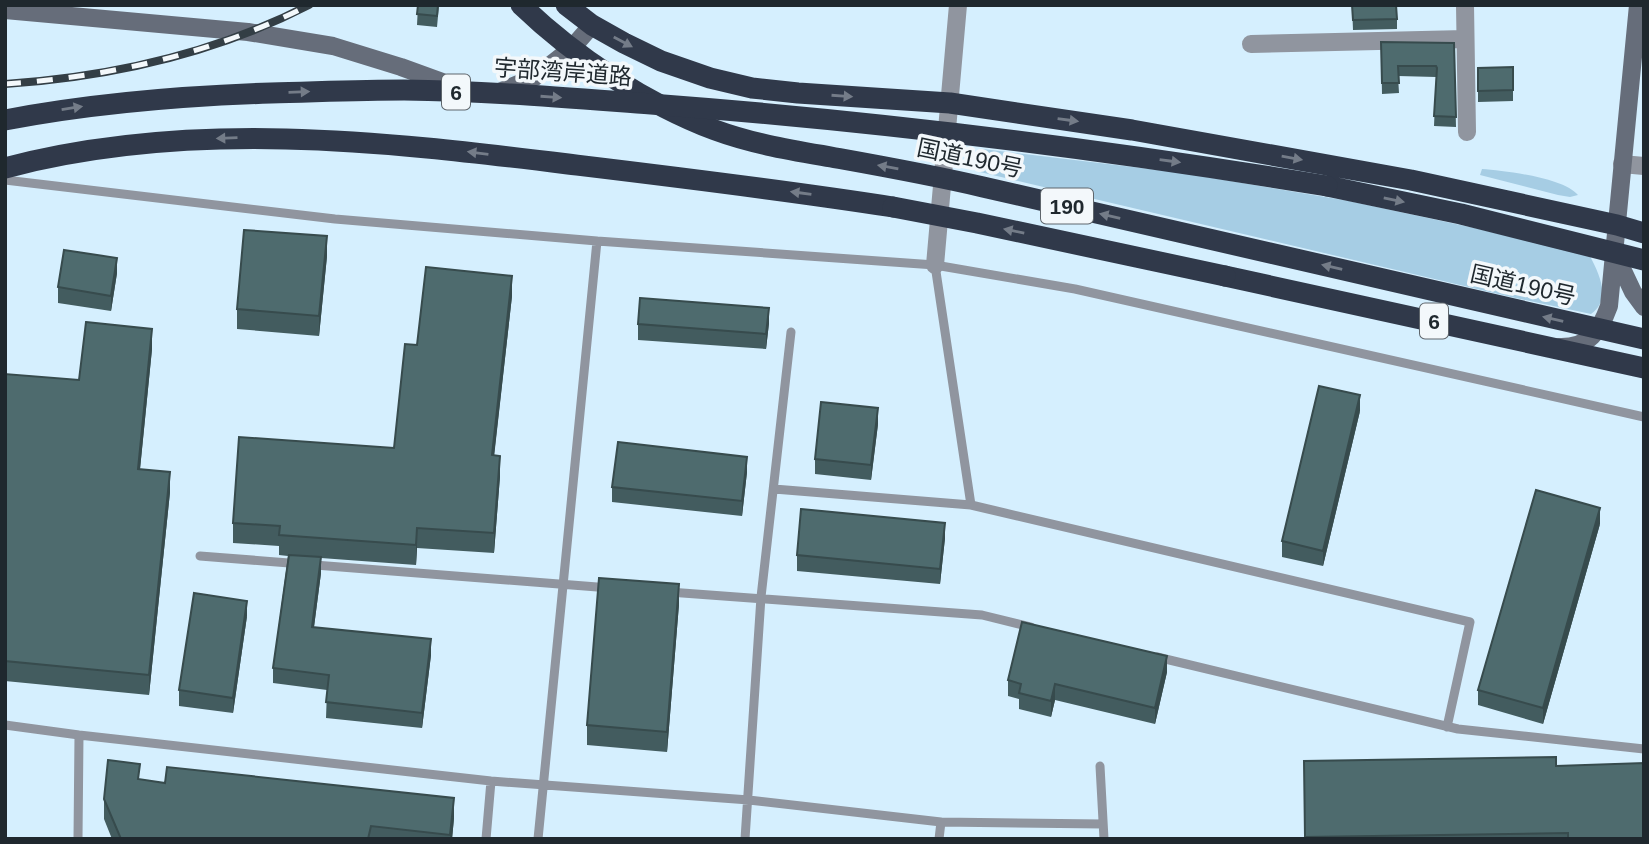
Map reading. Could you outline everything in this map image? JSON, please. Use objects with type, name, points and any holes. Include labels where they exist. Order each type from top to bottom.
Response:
[{"type":"highway","name":"国道190号","points":[[521,5],[572,48],[636,91],[715,130],[759,144],[942,177],[1644,339]]},
{"type":"highway","name":"国道190号","points":[[566,5],[624,43],[661,61],[710,78],[752,88],[950,103],[1132,130],[1411,180],[1644,233]]},
{"type":"highway","name":"宇部湾岸道路","points":[[5,120],[89,106],[165,98],[405,90],[519,94],[734,110],[1133,156],[1327,186],[1461,214],[1615,252]]},
{"type":"highway","name":"6","points":[[5,168],[61,155],[136,143],[220,138],[300,139],[459,151],[799,192],[977,223],[1644,368]]},
{"type":"highway","name":"6","points":[[1615,252],[1644,260]]},
{"type":"street","points":[[935,265],[958,5]]},
{"type":"street","points":[[1465,5],[1467,132]]},
{"type":"street","points":[[1549,346],[1566,347],[1592,337],[1599,329],[1609,306],[1638,5]]},
{"type":"street","points":[[5,10],[248,32],[333,46],[448,85],[493,95],[535,77],[572,48],[592,24]]},
{"type":"street","points":[[1251,44],[1465,39]]},
{"type":"street","points":[[1622,164],[1644,166]]},
{"type":"street","points":[[1615,252],[1633,292],[1644,307]]},
{"type":"lane","points":[[5,180],[335,219],[935,265],[1075,289],[1644,417]]},
{"type":"lane","points":[[538,839],[597,241]]},
{"type":"lane","points":[[935,265],[971,505]]},
{"type":"lane","points":[[745,839],[761,597],[791,332]]},
{"type":"lane","points":[[774,489],[971,505],[1470,622],[1447,727]]},
{"type":"lane","points":[[200,556],[617,588]]},
{"type":"lane","points":[[656,591],[982,615],[1036,628]]},
{"type":"lane","points":[[1143,654],[1447,727],[1644,750]]},
{"type":"lane","points":[[5,725],[543,786],[749,800],[941,822],[1103,824]]},
{"type":"lane","points":[[78,839],[79,735]]},
{"type":"lane","points":[[1100,766],[1104,839]]},
{"type":"lane","points":[[486,839],[491,780]]},
{"type":"lane","points":[[939,839],[941,822]]},
{"type":"shaded area","points":[[983,149],[1183,173],[1349,201],[1590,256],[1602,286],[1601,301],[1591,314],[980,172]]},
{"type":"shaded area","points":[[1482,169],[1547,179],[1578,195],[1558,195],[1480,175]]},
{"type":"building","points":[[418,5],[438,5],[437,16],[417,14]]},
{"type":"building","points":[[1352,5],[1396,5],[1397,19],[1353,20]]},
{"type":"building","points":[[1381,42],[1454,43],[1456,117],[1434,116],[1436,66],[1398,66],[1399,83],[1382,83]]},
{"type":"building","points":[[1513,67],[1513,90],[1478,91],[1478,68]]},
{"type":"building","points":[[244,230],[327,236],[319,316],[237,309]]},
{"type":"building","points":[[64,250],[117,258],[111,296],[58,287]]},
{"type":"building","points":[[426,267],[512,276],[492,455],[500,456],[494,533],[417,528],[416,545],[279,535],[280,526],[233,523],[239,437],[394,448],[405,344],[417,345]]},
{"type":"building","points":[[640,298],[769,308],[766,334],[638,324]]},
{"type":"building","points":[[86,322],[152,329],[138,469],[170,472],[149,675],[5,661],[5,374],[79,380]]},
{"type":"building","points":[[1319,386],[1360,395],[1323,551],[1282,541]]},
{"type":"building","points":[[821,402],[878,408],[871,465],[815,459]]},
{"type":"building","points":[[618,442],[747,457],[742,501],[612,487]]},
{"type":"building","points":[[1536,490],[1600,508],[1543,708],[1478,690]]},
{"type":"building","points":[[801,509],[945,523],[940,569],[797,555]]},
{"type":"building","points":[[289,555],[321,557],[312,627],[431,639],[422,713],[326,702],[329,675],[273,668]]},
{"type":"building","points":[[599,578],[679,584],[667,732],[587,725]]},
{"type":"building","points":[[194,593],[247,601],[233,698],[179,690]]},
{"type":"building","points":[[1022,622],[1167,656],[1155,708],[1055,684],[1051,701],[1019,693],[1021,684],[1008,680]]},
{"type":"building","points":[[1556,757],[1556,766],[1644,763],[1644,839],[1568,839],[1568,833],[1305,837],[1304,761]]},
{"type":"building","points":[[108,760],[140,764],[138,779],[165,783],[167,767],[454,798],[450,835],[371,826],[368,839],[121,839],[104,799]]},
{"type":"railway","points":[[5,84],[44,81],[161,60],[237,37],[309,5]]}]
